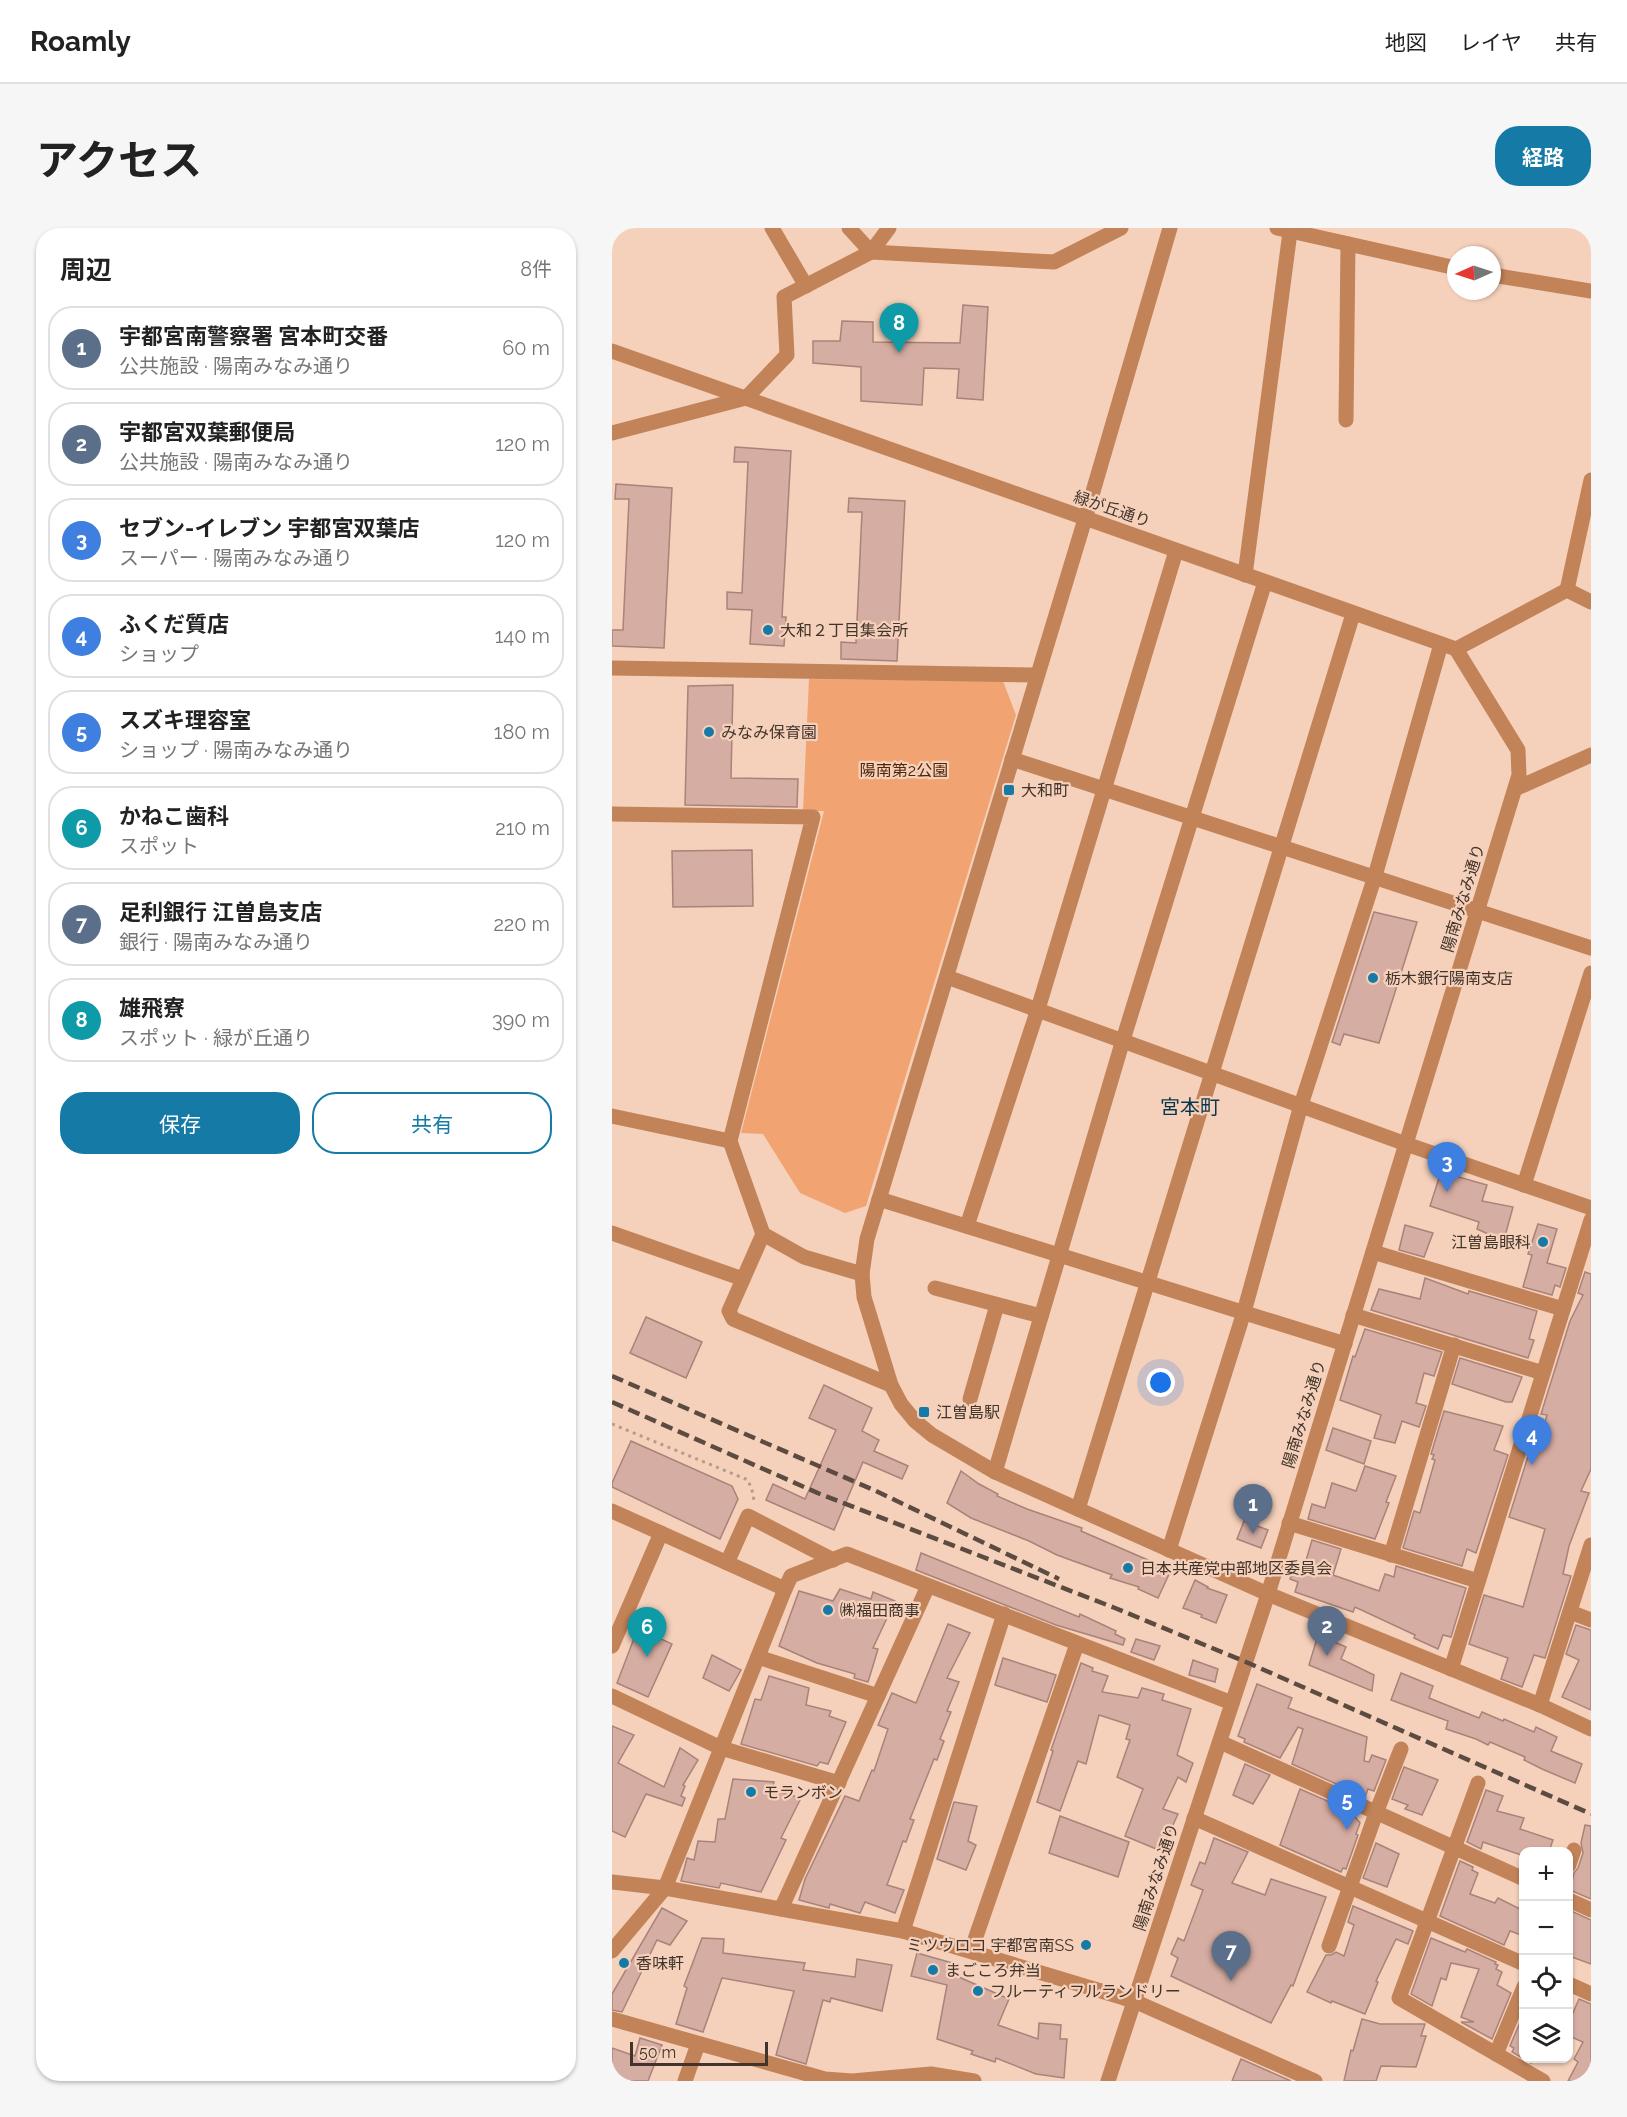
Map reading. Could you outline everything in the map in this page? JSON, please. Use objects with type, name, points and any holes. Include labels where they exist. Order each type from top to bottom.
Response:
[{"type":"street","points":[[772,228],[806,286]]},
{"type":"street","points":[[849,228],[871,252],[1054,262],[1121,228]]},
{"type":"street","points":[[612,433],[746,398],[787,355],[784,297],[871,252],[889,228]]},
{"type":"street","points":[[1170,228],[867,1239],[862,1274],[869,1318],[891,1385],[915,1421],[932,1435],[995,1472],[1268,1594],[1539,1705],[1591,1729]]},
{"type":"street","points":[[1245,575],[1284,230],[1447,266]]},
{"type":"street","points":[[1346,420],[1348,244]]},
{"type":"street","points":[[1501,276],[1591,291]]},
{"type":"street","name":"緑が丘通り","points":[[612,351],[1456,649]]},
{"type":"street","points":[[1456,649],[1567,590],[1591,480]]},
{"type":"street","points":[[967,1226],[1038,1009],[1176,551]]},
{"type":"street","points":[[995,1472],[1124,1040],[1265,582]]},
{"type":"street","points":[[1567,590],[1591,602]]},
{"type":"street","points":[[1078,1509],[1280,845],[1353,614]]},
{"type":"street","points":[[1169,1550],[1244,1312],[1301,1105],[1375,876],[1441,644]]},
{"type":"street","name":"陽南みなみ通り","points":[[1108,2081],[1268,1594],[1515,789],[1520,763],[1518,750],[1456,649]]},
{"type":"street","points":[[612,668],[1036,675]]},
{"type":"street","points":[[1515,789],[1591,755]]},
{"type":"street","points":[[1012,759],[1591,948]]},
{"type":"street","points":[[612,814],[813,817],[730,1141],[763,1234],[804,1257],[862,1274]]},
{"type":"street","points":[[1524,1185],[1591,973]]},
{"type":"street","points":[[947,977],[1406,1144],[1591,1208]]},
{"type":"street","points":[[612,1116],[730,1141]]},
{"type":"street","points":[[879,1199],[1345,1344]]},
{"type":"street","points":[[1451,1669],[1591,1220]]},
{"type":"street","points":[[612,1233],[743,1279]]},
{"type":"street","points":[[763,1234],[729,1311],[733,1319],[891,1385]]},
{"type":"street","points":[[1373,1252],[1563,1309]]},
{"type":"street","points":[[935,1288],[1041,1316]]},
{"type":"street","points":[[970,1399],[997,1305]]},
{"type":"street","points":[[1353,1315],[1543,1373]]},
{"type":"street","points":[[1391,1555],[1454,1346]]},
{"type":"street","points":[[612,1511],[785,1589]]},
{"type":"street","points":[[727,1563],[748,1516],[833,1560]]},
{"type":"street","points":[[1289,1524],[1478,1581]]},
{"type":"street","points":[[612,1646],[661,1533]]},
{"type":"street","points":[[1539,1705],[1591,1545]]},
{"type":"street","points":[[612,1951],[666,1888],[791,1576],[847,1554],[1232,1703]]},
{"type":"street","points":[[781,1909],[928,1586]]},
{"type":"street","points":[[1569,1612],[1591,1620]]},
{"type":"street","points":[[903,1931],[1004,1614]]},
{"type":"street","points":[[970,1951],[1077,1644]]},
{"type":"street","points":[[758,1657],[878,1696]]},
{"type":"street","points":[[612,1696],[722,1748],[839,1783]]},
{"type":"street","points":[[1220,1742],[1519,1877]]},
{"type":"street","points":[[1329,1946],[1349,1886],[1401,1749]]},
{"type":"street","points":[[1478,1783],[1399,1998],[1543,2081]]},
{"type":"street","points":[[1194,1818],[1519,1962]]},
{"type":"street","points":[[612,1882],[666,1888],[903,1931],[1134,2001],[1315,2081]]},
{"type":"street","points":[[1571,1901],[1591,1910]]},
{"type":"street","points":[[1573,1986],[1591,1994]]},
{"type":"street","points":[[1496,2054],[1519,1999]]},
{"type":"street","points":[[612,2019],[698,2044],[793,2076],[852,2081],[931,2074],[974,2081]]},
{"type":"street","points":[[685,2081],[698,2044]]},
{"type":"path","points":[[612,1424],[748,1480],[754,1496],[748,1516]]},
{"type":"green space","name":"陽南第2公園","points":[[809,679],[1003,681],[1016,715],[866,1206],[845,1213],[800,1193],[763,1134],[741,1133],[824,811],[803,811]]},
{"type":"building","points":[[963,305],[988,307],[983,400],[957,398],[959,369],[924,368],[922,405],[861,401],[861,367],[813,363],[813,341],[840,341],[842,321],[873,322],[873,342],[960,343]]},
{"type":"building","points":[[735,447],[791,451],[782,617],[786,617],[784,646],[750,644],[752,610],[727,609],[727,592],[742,593],[748,462],[734,462]]},
{"type":"building","points":[[616,484],[672,488],[664,648],[612,646],[612,630],[623,630],[629,499],[615,499]]},
{"type":"building","points":[[849,498],[905,501],[897,661],[841,659],[841,642],[856,643],[862,512],[848,512]]},
{"type":"building","name":"みなみ保育園","points":[[733,685],[731,778],[798,779],[797,807],[685,805],[688,686]]},
{"type":"building","points":[[752,850],[753,906],[673,907],[672,851]]},
{"type":"building","name":"栃木銀行陽南支店","points":[[1374,912],[1417,922],[1379,1043],[1344,1034],[1340,1045],[1332,1042]]},
{"type":"building","points":[[1441,1172],[1487,1185],[1482,1201],[1513,1207],[1502,1247],[1485,1241],[1486,1233],[1477,1229],[1479,1222],[1430,1206]]},
{"type":"building","points":[[1538,1224],[1557,1229],[1547,1263],[1566,1268],[1560,1287],[1555,1285],[1552,1295],[1523,1287],[1532,1255],[1528,1254]]},
{"type":"building","points":[[1405,1225],[1433,1233],[1424,1257],[1399,1250]]},
{"type":"building","points":[[1585,1272],[1591,1274],[1591,1469],[1581,1491],[1589,1493],[1569,1546],[1563,1574],[1571,1576],[1545,1658],[1534,1655],[1522,1687],[1501,1679],[1508,1658],[1469,1644],[1484,1595],[1523,1607],[1545,1529],[1509,1517],[1535,1434],[1541,1436],[1547,1415],[1541,1414],[1570,1321],[1583,1295],[1578,1293]]},
{"type":"building","points":[[1425,1278],[1468,1294],[1469,1291],[1537,1311],[1529,1339],[1534,1340],[1528,1358],[1371,1310],[1379,1289],[1420,1299]]},
{"type":"building","points":[[646,1317],[702,1342],[686,1378],[630,1353]]},
{"type":"building","points":[[1365,1329],[1442,1352],[1434,1376],[1424,1373],[1416,1403],[1426,1406],[1419,1427],[1402,1421],[1395,1443],[1374,1438],[1381,1415],[1340,1400],[1353,1356],[1355,1357]]},
{"type":"building","points":[[1460,1358],[1522,1377],[1512,1402],[1452,1384]]},
{"type":"building","points":[[824,1385],[872,1408],[862,1431],[879,1440],[874,1451],[908,1466],[902,1479],[863,1462],[834,1530],[766,1500],[773,1484],[805,1499],[836,1430],[809,1418]]},
{"type":"building","points":[[1444,1411],[1503,1426],[1494,1450],[1508,1455],[1476,1553],[1467,1549],[1462,1566],[1403,1548],[1414,1511],[1420,1513],[1435,1460],[1432,1459],[1434,1455],[1431,1454]]},
{"type":"building","points":[[1333,1428],[1371,1441],[1364,1464],[1326,1450]]},
{"type":"building","points":[[631,1441],[732,1486],[738,1499],[720,1539],[612,1487]]},
{"type":"building","points":[[1365,1466],[1396,1476],[1386,1502],[1389,1503],[1375,1539],[1308,1519],[1312,1504],[1325,1508],[1332,1483],[1356,1491]]},
{"type":"building","points":[[961,1471],[998,1494],[997,1496],[1082,1528],[1081,1531],[1171,1570],[1158,1598],[1138,1589],[1139,1587],[1110,1578],[1112,1575],[1057,1555],[971,1518],[947,1503]]},
{"type":"building","points":[[1244,1521],[1268,1530],[1261,1548],[1237,1539]]},
{"type":"building","points":[[1312,1540],[1341,1549],[1333,1575],[1379,1591],[1385,1574],[1394,1577],[1396,1566],[1466,1588],[1451,1637],[1443,1635],[1438,1649],[1414,1638],[1415,1635],[1355,1607],[1353,1612],[1295,1592],[1298,1582],[1290,1579],[1297,1562],[1305,1564]]},
{"type":"building","points":[[921,1553],[1079,1617],[1080,1614],[1116,1631],[1115,1634],[1125,1639],[1123,1645],[1056,1625],[916,1570]]},
{"type":"building","points":[[1195,1580],[1207,1588],[1227,1595],[1216,1623],[1183,1608]]},
{"type":"building","points":[[840,1589],[871,1599],[873,1592],[895,1601],[873,1648],[878,1649],[868,1682],[854,1678],[855,1674],[817,1663],[779,1646],[799,1591],[833,1601]]},
{"type":"building","points":[[948,1624],[970,1633],[947,1678],[959,1682],[947,1711],[951,1712],[940,1739],[944,1741],[937,1760],[934,1759],[910,1819],[914,1820],[906,1842],[903,1841],[887,1885],[904,1890],[895,1913],[865,1902],[860,1913],[830,1904],[829,1908],[799,1900],[805,1879],[845,1796],[859,1801],[872,1770],[874,1771],[888,1729],[878,1725],[892,1693],[916,1703]]},
{"type":"building","points":[[1576,1625],[1591,1630],[1591,1710],[1562,1697],[1579,1660],[1566,1654]]},
{"type":"building","points":[[638,1628],[672,1644],[648,1697],[617,1683]]},
{"type":"building","points":[[1318,1635],[1346,1647],[1341,1659],[1374,1675],[1372,1691],[1309,1665]]},
{"type":"building","points":[[1136,1639],[1160,1646],[1154,1660],[1131,1652]]},
{"type":"building","points":[[712,1655],[741,1670],[729,1691],[703,1678]]},
{"type":"building","points":[[1003,1658],[1056,1675],[1047,1702],[995,1685]]},
{"type":"building","points":[[1193,1660],[1218,1669],[1215,1682],[1189,1675]]},
{"type":"building","points":[[1081,1663],[1093,1668],[1092,1671],[1108,1676],[1102,1692],[1138,1698],[1142,1688],[1164,1694],[1162,1700],[1191,1709],[1177,1755],[1193,1763],[1186,1782],[1178,1777],[1163,1809],[1178,1814],[1161,1851],[1125,1836],[1143,1789],[1117,1777],[1130,1740],[1126,1739],[1130,1725],[1099,1715],[1086,1764],[1078,1761],[1060,1811],[1037,1802],[1053,1751],[1051,1750]]},
{"type":"building","points":[[1401,1673],[1433,1686],[1429,1698],[1479,1718],[1482,1712],[1534,1732],[1536,1727],[1557,1737],[1551,1751],[1582,1764],[1575,1783],[1490,1742],[1488,1745],[1446,1729],[1448,1721],[1391,1700]]},
{"type":"building","points":[[769,1676],[809,1688],[806,1705],[831,1711],[829,1716],[846,1722],[828,1764],[820,1762],[817,1766],[741,1744],[755,1699],[761,1700]]},
{"type":"building","points":[[1257,1684],[1292,1698],[1288,1708],[1367,1737],[1364,1761],[1369,1762],[1372,1755],[1386,1760],[1374,1791],[1368,1789],[1365,1797],[1292,1764],[1303,1729],[1298,1727],[1280,1758],[1244,1742],[1245,1739],[1238,1736]]},
{"type":"building","points":[[612,1726],[634,1735],[618,1763],[664,1787],[680,1748],[698,1760],[683,1785],[685,1786],[681,1796],[685,1798],[682,1806],[646,1794],[625,1837],[612,1831]]},
{"type":"building","points":[[1245,1764],[1270,1775],[1253,1804],[1233,1795]]},
{"type":"building","points":[[1404,1767],[1438,1780],[1422,1815],[1405,1809],[1408,1805],[1392,1799]]},
{"type":"building","points":[[733,1779],[774,1782],[772,1790],[801,1798],[781,1838],[786,1840],[761,1892],[721,1883],[719,1888],[681,1881],[687,1858],[694,1860],[698,1841],[715,1842],[718,1819],[725,1819]]},
{"type":"building","points":[[1300,1789],[1357,1814],[1355,1817],[1360,1823],[1356,1834],[1358,1835],[1346,1869],[1343,1868],[1341,1872],[1280,1845]]},
{"type":"building","points":[[1486,1790],[1503,1796],[1497,1811],[1524,1818],[1520,1829],[1553,1840],[1550,1847],[1519,1847],[1519,1854],[1483,1842],[1481,1849],[1467,1842]]},
{"type":"building","points":[[954,1802],[977,1806],[968,1841],[976,1845],[966,1870],[937,1859]]},
{"type":"building","points":[[1060,1816],[1129,1842],[1118,1877],[1049,1853]]},
{"type":"building","points":[[1585,1825],[1591,1826],[1591,1899],[1573,1891],[1574,1873],[1583,1853],[1581,1843]]},
{"type":"building","points":[[1214,1838],[1248,1852],[1232,1883],[1265,1895],[1271,1879],[1326,1897],[1293,1986],[1291,1985],[1271,2023],[1171,1976],[1178,1958],[1171,1954],[1178,1938],[1184,1941],[1203,1890],[1191,1885],[1200,1862],[1205,1864]]},
{"type":"building","points":[[1376,1843],[1399,1854],[1387,1887],[1363,1878]]},
{"type":"building","points":[[1460,1861],[1473,1867],[1472,1870],[1478,1873],[1470,1894],[1495,1903],[1498,1898],[1519,1908],[1519,1934],[1510,1931],[1504,1945],[1440,1916]]},
{"type":"building","points":[[1353,1906],[1413,1931],[1408,1944],[1396,1939],[1376,1981],[1378,1982],[1365,2014],[1307,1992],[1326,1955],[1336,1952],[1344,1956],[1354,1925],[1348,1922]]},
{"type":"building","points":[[662,1908],[687,1921],[670,1945],[657,1940],[622,2012],[612,2010],[612,1994]]},
{"type":"building","points":[[1573,1912],[1591,1920],[1591,1964],[1573,1957]]},
{"type":"building","points":[[702,1938],[724,1939],[723,1953],[805,1963],[803,1970],[855,1977],[857,1959],[892,1965],[882,2011],[831,1998],[830,2002],[823,2000],[806,2064],[776,2055],[794,1991],[722,1978],[703,2032],[676,2024],[687,1988],[684,1986]]},
{"type":"building","points":[[1431,1938],[1465,1952],[1467,1949],[1498,1965],[1496,1969],[1502,1972],[1497,1985],[1511,1993],[1492,2039],[1461,2022],[1474,2022],[1461,2017],[1479,1969],[1451,1963],[1446,1980],[1441,1978],[1432,2006],[1411,1994]]},
{"type":"building","points":[[917,1953],[956,1964],[952,1974],[1009,1999],[998,2025],[1038,2039],[1039,2023],[1061,2025],[1060,2039],[1067,2039],[1064,2078],[1036,2074],[996,2058],[995,2062],[971,2054],[973,2051],[937,2039],[947,1985],[911,1976]]},
{"type":"building","points":[[1579,1999],[1591,2004],[1591,2081],[1568,2081],[1578,2062],[1574,2059],[1583,2042],[1573,2038],[1573,2013]]},
{"type":"building","points":[[1362,2019],[1380,2024],[1425,2024],[1421,2036],[1426,2036],[1416,2067],[1381,2066],[1376,2081],[1344,2081],[1351,2050],[1353,2051]]},
{"type":"building","points":[[1519,2025],[1519,2056],[1512,2052],[1514,2048],[1510,2046]]},
{"type":"building","points":[[640,2038],[662,2045],[648,2081],[612,2081],[612,2048],[635,2056]]},
{"type":"building","points":[[1241,2059],[1291,2081],[1232,2081]]},
{"type":"railway","points":[[612,1376],[876,1491],[1059,1579]]},
{"type":"railway","points":[[612,1402],[820,1494],[1115,1608],[1246,1662],[1591,1814]]},
{"type":"place","name":"雄飛寮","points":[[899,353]]},
{"type":"place","name":"大和２丁目集会所","points":[[768,630]]},
{"type":"place","name":"みなみ保育園","points":[[709,732]]},
{"type":"place","name":"大和町","points":[[1009,790]]},
{"type":"place","name":"栃木銀行陽南支店","points":[[1373,978]]},
{"type":"place","name":"セブン-イレブン 宇都宮双葉店","points":[[1447,1192]]},
{"type":"place","name":"江曽島眼科","points":[[1543,1242]]},
{"type":"place","name":"江曽島駅","points":[[924,1412]]},
{"type":"place","name":"ふくだ質店","points":[[1532,1465]]},
{"type":"place","name":"宇都宮南警察署 宮本町交番","points":[[1253,1534]]},
{"type":"place","name":"日本共産党中部地区委員会","points":[[1128,1568]]},
{"type":"place","name":"㈱福田商事","points":[[828,1610]]},
{"type":"place","name":"宇都宮双葉郵便局","points":[[1327,1656]]},
{"type":"place","name":"かねこ歯科","points":[[647,1657]]},
{"type":"place","name":"モランボン","points":[[751,1792]]},
{"type":"place","name":"スズキ理容室","points":[[1347,1830]]},
{"type":"place","name":"ミツウロコ 宇都宮南SS","points":[[1086,1945]]},
{"type":"place","name":"香味軒","points":[[624,1963]]},
{"type":"place","name":"まごころ弁当","points":[[933,1970]]},
{"type":"place","name":"足利銀行 江曽島支店","points":[[1231,1981]]},
{"type":"place","name":"フルーティフルランドリー","points":[[978,1991]]},
{"type":"district","name":"宮本町","points":[[1190,1107]]}]
